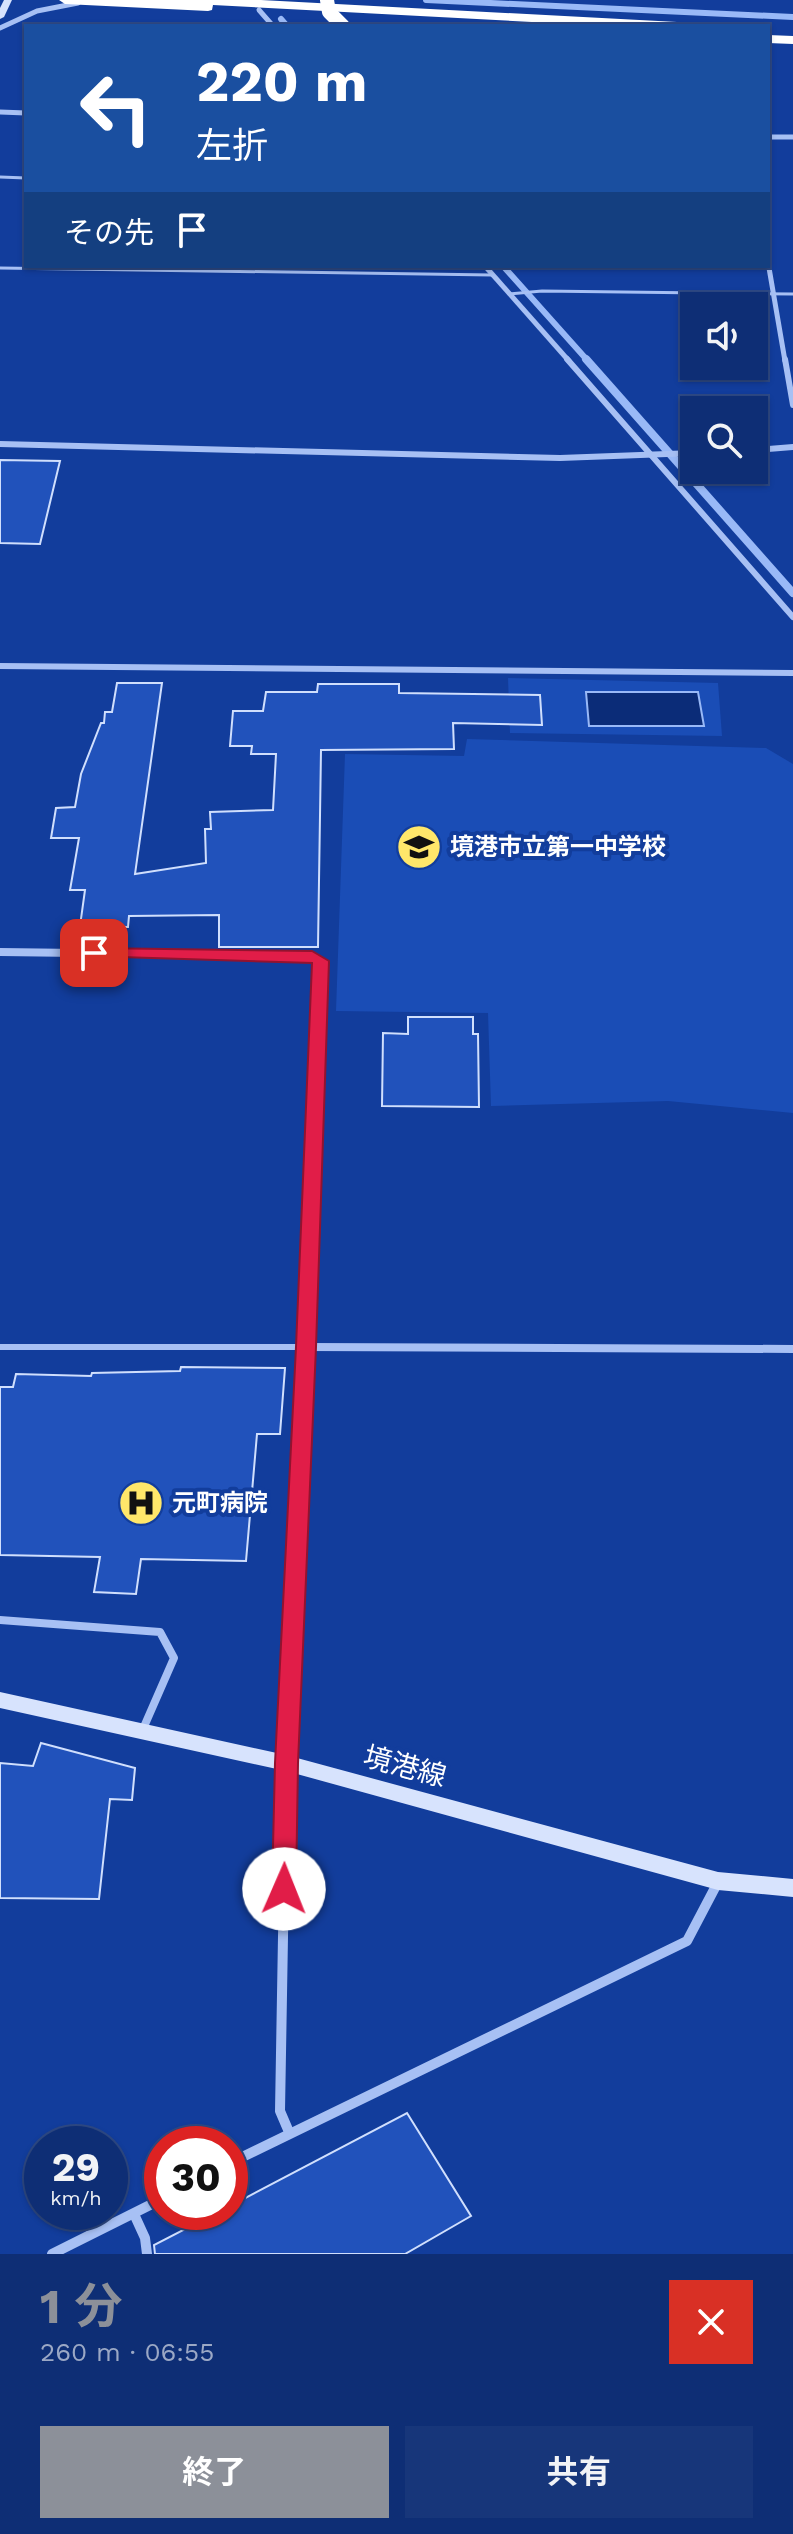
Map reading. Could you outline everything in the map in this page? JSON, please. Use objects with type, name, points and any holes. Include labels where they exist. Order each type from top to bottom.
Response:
[{"type":"highway","points":[[65,0],[500,24]]},
{"type":"highway","points":[[192,0],[637,24]]},
{"type":"highway","points":[[327,0],[329,12],[341,24]]},
{"type":"highway","points":[[421,0],[495,12],[648,24]]},
{"type":"highway","points":[[770,30],[793,31]]},
{"type":"highway","points":[[770,39],[793,40]]},
{"type":"main road","points":[[0,17],[8,0]]},
{"type":"main road","name":"境港線","points":[[0,1700],[286,1763],[718,1881],[793,1888]]},
{"type":"street","points":[[0,28],[11,20],[43,8],[99,2]]},
{"type":"street","points":[[259,10],[271,24]]},
{"type":"street","points":[[0,112],[24,113]]},
{"type":"street","points":[[770,137],[793,137]]},
{"type":"street","points":[[487,268],[793,617]]},
{"type":"street","points":[[769,268],[793,405]]},
{"type":"street","points":[[0,444],[545,458],[680,454]]},
{"type":"street","points":[[768,449],[793,447]]},
{"type":"street","points":[[0,666],[793,673]]},
{"type":"street","points":[[0,952],[312,956],[320,961],[286,1763],[280,2111],[289,2132]]},
{"type":"street","points":[[306,1347],[793,1349]]},
{"type":"street","points":[[248,2154],[687,1941],[718,1881]]},
{"type":"street","points":[[52,2254],[144,2209]]},
{"type":"street","points":[[134,2214],[145,2238],[147,2254]]},
{"type":"lane","points":[[0,177],[24,178]]},
{"type":"lane","points":[[0,268],[492,275]]},
{"type":"lane","points":[[509,294],[542,291],[793,294]]},
{"type":"lane","points":[[0,1347],[306,1347]]},
{"type":"lane","points":[[0,1620],[160,1632],[174,1658],[142,1731]]},
{"type":"shaded area","points":[[508,678],[718,683],[722,736],[510,733]]},
{"type":"shaded area","points":[[586,692],[698,692],[704,726],[589,726]]},
{"type":"shaded area","points":[[467,739],[766,748],[793,764],[793,1113],[668,1101],[491,1106],[488,1013],[336,1011],[345,754],[464,756]]},
{"type":"building","points":[[0,460],[60,461],[40,544],[0,543]]},
{"type":"building","points":[[117,683],[162,683],[135,874],[206,863],[205,829],[211,829],[210,812],[273,810],[276,754],[251,754],[252,746],[230,746],[233,711],[263,711],[266,692],[317,692],[318,684],[399,684],[399,693],[540,695],[542,725],[453,723],[454,749],[321,750],[318,947],[219,947],[219,915],[129,916],[128,927],[80,926],[85,890],[70,890],[79,838],[51,838],[56,808],[75,807],[81,774],[101,723],[104,723],[105,712],[112,712]]},
{"type":"building","points":[[408,1017],[473,1017],[473,1034],[478,1034],[479,1107],[382,1106],[383,1033],[408,1034]]},
{"type":"building","points":[[181,1367],[285,1368],[280,1434],[257,1434],[246,1561],[141,1559],[136,1594],[94,1592],[100,1557],[0,1555],[0,1387],[13,1387],[16,1374],[91,1376],[92,1373],[180,1371]]},
{"type":"building","points":[[41,1743],[135,1768],[132,1800],[110,1799],[99,1899],[0,1898],[0,1763],[33,1766]]},
{"type":"building","points":[[407,2113],[471,2216],[405,2254],[155,2254],[154,2245],[183,2230],[248,2230],[248,2197]]},
{"type":"waterway","points":[[426,0],[793,17]]},
{"type":"waterway","points":[[281,19],[285,24]]},
{"type":"waterway","points":[[505,268],[588,361]]},
{"type":"waterway","points":[[586,359],[793,593]]},
{"type":"place","name":"境港市立第一中学校","points":[[419,847]]},
{"type":"place","name":"元町病院","points":[[141,1503]]},
{"type":"route","points":[[94,953],[312,956],[320,961],[286,1763],[284,1889]]}]
